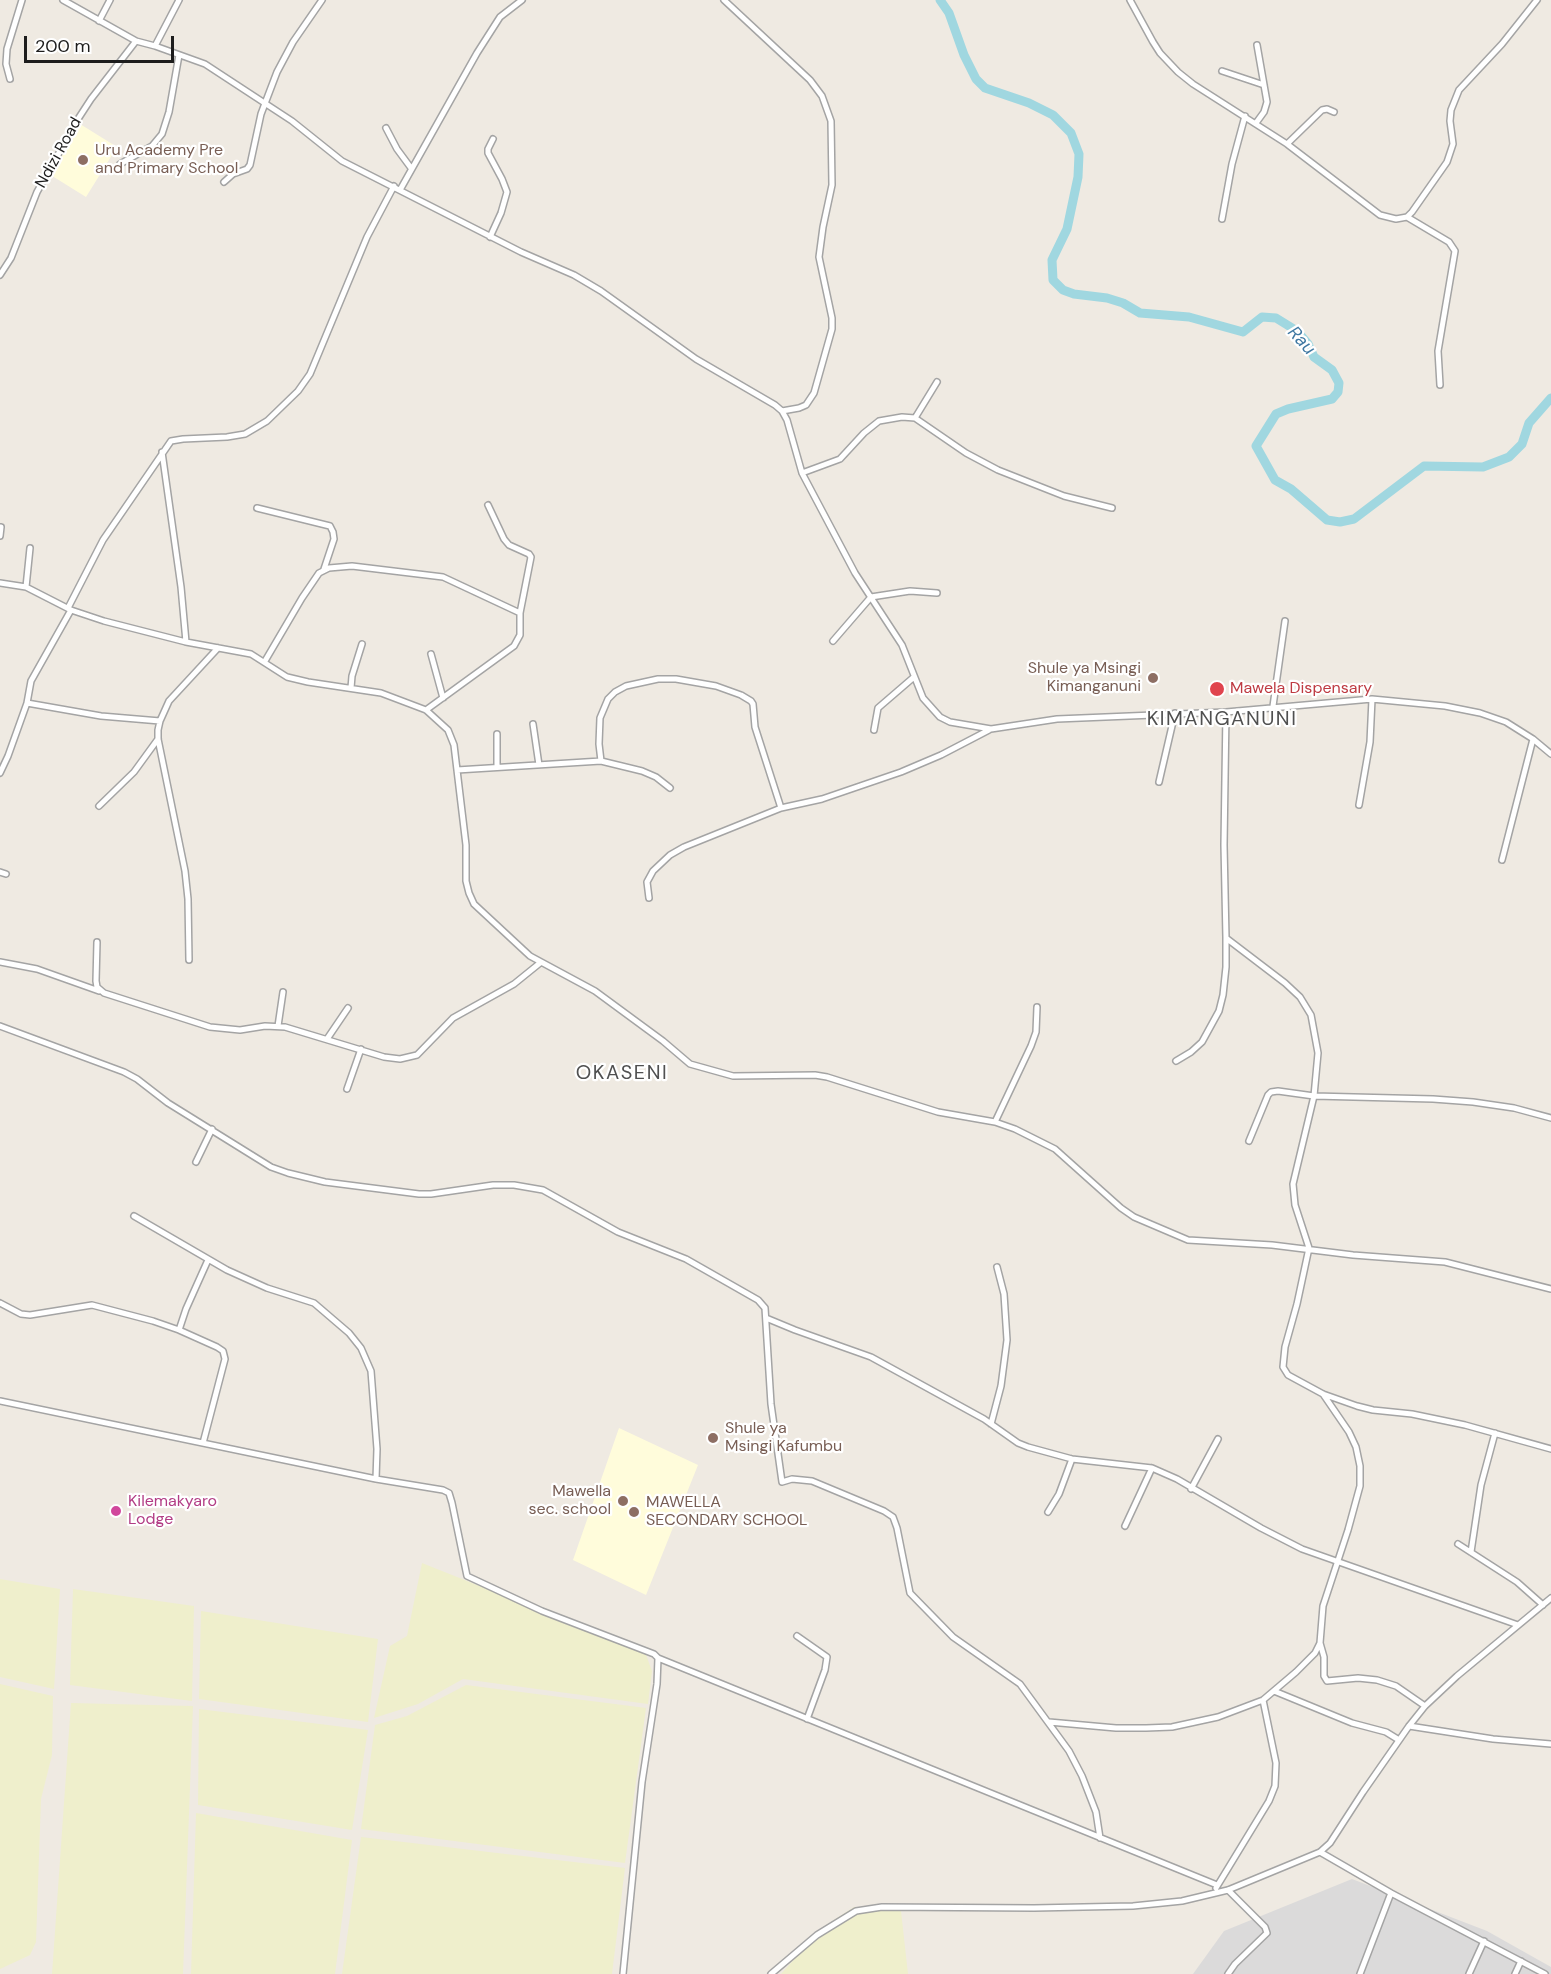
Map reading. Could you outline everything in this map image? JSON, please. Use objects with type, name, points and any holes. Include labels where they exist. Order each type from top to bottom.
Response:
[{"type":"street","points":[[10,79],[6,64],[7,49],[22,0]]},
{"type":"street","points":[[63,0],[136,41],[205,64],[292,121],[342,161],[490,237],[574,275],[601,291],[696,359],[767,399],[782,411],[790,429],[802,473],[855,573],[902,645],[923,698],[940,717],[966,727],[991,729],[1057,720],[1226,711],[1372,699],[1436,704],[1480,713],[1506,722],[1551,754]]},
{"type":"street","points":[[99,21],[110,0]]},
{"type":"street","points":[[155,46],[178,0]]},
{"type":"street","points":[[224,182],[250,165],[264,104],[287,52],[322,0]]},
{"type":"street","points":[[400,190],[477,53],[500,18],[522,0]]},
{"type":"street","points":[[724,0],[810,81],[822,96],[831,121],[832,185],[822,227],[819,257],[832,318],[832,329],[814,393],[806,405],[782,411]]},
{"type":"street","points":[[1130,0],[1153,42],[1170,64],[1193,84],[1287,144],[1380,215],[1396,219],[1407,217],[1420,203],[1451,153],[1453,144],[1451,110],[1459,90],[1502,44],[1538,0]]},
{"type":"street","name":"Ndizi Road","points":[[0,275],[10,258],[37,192],[78,119],[136,41]]},
{"type":"street","points":[[1256,123],[1266,108],[1267,96],[1257,45]]},
{"type":"street","points":[[120,164],[152,146],[162,134],[169,112],[179,55]]},
{"type":"street","points":[[1222,71],[1264,85]]},
{"type":"street","points":[[1287,144],[1322,110],[1327,109],[1334,112]]},
{"type":"street","points":[[1222,219],[1232,164],[1245,116]]},
{"type":"street","points":[[386,128],[411,168]]},
{"type":"street","points":[[490,237],[501,213],[507,192],[488,153],[493,139]]},
{"type":"street","points":[[0,773],[27,703],[31,681],[103,540],[162,452],[171,441],[245,434],[267,421],[297,391],[310,374],[367,237],[394,186]]},
{"type":"street","points":[[1407,217],[1449,242],[1455,251],[1438,351],[1440,385]]},
{"type":"street","points":[[915,418],[937,382]]},
{"type":"street","points":[[802,473],[840,459],[864,433],[879,421],[896,417],[915,418],[966,453],[998,470],[1055,493],[1112,508]]},
{"type":"street","points":[[162,452],[183,598],[186,642]]},
{"type":"street","points":[[426,710],[513,646],[520,635],[520,613],[531,557],[509,545],[504,539],[488,505]]},
{"type":"street","points":[[257,508],[330,526],[334,539],[324,569],[302,598],[265,661]]},
{"type":"street","points":[[0,536],[1,527]]},
{"type":"street","points":[[26,587],[30,548]]},
{"type":"street","points":[[324,569],[352,566],[443,577],[520,613]]},
{"type":"street","points":[[0,583],[26,587],[69,609],[104,621],[186,642],[251,654],[287,677],[316,684],[381,693],[426,710],[436,717],[451,736],[466,845],[466,881],[474,904],[500,930],[540,963],[595,991],[663,1041],[685,1061],[697,1067],[724,1075],[827,1077],[938,1112],[995,1122],[1015,1129],[1055,1149],[1134,1217],[1179,1237],[1201,1241],[1309,1248],[1353,1256],[1445,1262],[1551,1289]]},
{"type":"street","points":[[833,641],[871,597],[910,591],[937,593]]},
{"type":"street","points":[[1273,706],[1285,621]]},
{"type":"street","points":[[351,688],[352,676],[362,644]]},
{"type":"street","points":[[189,960],[188,899],[158,739],[160,721],[169,701],[218,648]]},
{"type":"street","points":[[432,654],[443,698]]},
{"type":"street","points":[[874,730],[878,708],[914,677]]},
{"type":"street","points":[[601,761],[600,718],[608,699],[615,692],[626,686],[658,679],[676,679],[716,686],[741,695],[753,704],[755,727],[781,808]]},
{"type":"street","points":[[1359,805],[1370,742],[1372,699]]},
{"type":"street","points":[[27,703],[101,716],[160,721]]},
{"type":"street","points":[[1176,1061],[1202,1042],[1219,1011],[1224,995],[1227,967],[1224,845],[1226,711]]},
{"type":"street","points":[[1159,782],[1175,713]]},
{"type":"street","points":[[533,724],[539,765]]},
{"type":"street","points":[[649,898],[649,878],[659,864],[670,855],[737,824],[781,808],[822,799],[901,772],[941,755],[991,729]]},
{"type":"street","points":[[497,734],[497,767]]},
{"type":"street","points":[[99,806],[134,772],[158,739]]},
{"type":"street","points":[[1502,860],[1533,739]]},
{"type":"street","points":[[457,770],[601,761],[642,771],[656,777],[670,788]]},
{"type":"street","points":[[1226,938],[1300,997],[1311,1015],[1318,1053],[1314,1096],[1293,1184],[1295,1205],[1309,1248],[1285,1347],[1283,1367],[1288,1375],[1323,1394],[1373,1410],[1412,1414],[1495,1433],[1551,1449]]},
{"type":"street","points":[[97,942],[96,981],[101,992]]},
{"type":"street","points":[[0,962],[37,969],[210,1027],[240,1030],[278,1026],[384,1057],[400,1059],[417,1055],[453,1018],[514,984],[540,963]]},
{"type":"street","points":[[278,1026],[283,992]]},
{"type":"street","points":[[995,1122],[1031,1046],[1036,1032],[1037,1007]]},
{"type":"street","points":[[327,1039],[348,1008]]},
{"type":"street","points":[[0,1026],[124,1072],[168,1103],[271,1167],[305,1179],[419,1194],[493,1185],[514,1185],[543,1190],[618,1232],[686,1259],[762,1304],[766,1318],[766,1353],[782,1482],[792,1479],[812,1481],[869,1504],[893,1517],[910,1593],[953,1637],[1020,1684],[1069,1751],[1082,1776],[1096,1812],[1100,1838]]},
{"type":"street","points":[[347,1089],[361,1049]]},
{"type":"street","points":[[1249,1142],[1260,1112],[1271,1092],[1278,1091],[1314,1096],[1473,1102],[1514,1108],[1551,1118]]},
{"type":"street","points":[[196,1162],[212,1129]]},
{"type":"street","points":[[134,1216],[208,1260],[267,1288],[314,1303],[349,1333],[361,1348],[371,1371],[377,1449],[376,1479]]},
{"type":"street","points":[[179,1330],[208,1260]]},
{"type":"street","points":[[991,1424],[1001,1386],[1007,1340],[1004,1294],[997,1267]]},
{"type":"street","points":[[0,1303],[21,1314],[30,1315],[92,1305],[179,1330],[223,1351],[225,1359],[222,1374],[203,1443]]},
{"type":"street","points":[[766,1318],[871,1357],[991,1424],[1018,1443],[1072,1459],[1152,1468],[1302,1549],[1518,1625]]},
{"type":"street","points":[[1323,1394],[1349,1432],[1359,1456],[1360,1466],[1360,1486],[1323,1606],[1320,1643],[1324,1657],[1324,1676],[1327,1681],[1358,1678],[1377,1680],[1395,1686],[1425,1706]]},
{"type":"street","points":[[0,1401],[376,1479],[443,1490],[449,1493],[467,1576],[542,1611],[654,1654],[658,1658],[1217,1885]]},
{"type":"street","points":[[1471,1552],[1481,1485],[1495,1433]]},
{"type":"street","points":[[1191,1489],[1218,1439]]},
{"type":"street","points":[[1048,1512],[1059,1494],[1072,1459]]},
{"type":"street","points":[[1125,1526],[1152,1468]]},
{"type":"street","points":[[1458,1544],[1517,1582],[1543,1605]]},
{"type":"street","points":[[771,1974],[817,1935],[856,1911],[882,1907],[1133,1906],[1182,1901],[1228,1890],[1320,1852],[1330,1843],[1399,1740],[1425,1706],[1551,1598]]},
{"type":"street","points":[[797,1636],[826,1657],[825,1670],[807,1719]]},
{"type":"street","points":[[1049,1722],[1116,1728],[1172,1727],[1218,1717],[1263,1700],[1306,1663],[1320,1643]]},
{"type":"street","points":[[623,1974],[642,1782],[657,1684],[658,1658]]},
{"type":"street","points":[[1274,1691],[1352,1723],[1386,1732],[1399,1740]]},
{"type":"street","points":[[1214,1893],[1269,1801],[1275,1786],[1276,1763],[1263,1700]]},
{"type":"street","points":[[1409,1726],[1493,1739],[1551,1744]]},
{"type":"street","points":[[1320,1852],[1391,1893],[1545,1974]]},
{"type":"street","points":[[1228,1890],[1265,1927],[1267,1933],[1235,1964],[1228,1974]]},
{"type":"street","points":[[1360,1974],[1391,1893]]},
{"type":"street","points":[[1469,1974],[1484,1941]]},
{"type":"street","points":[[1515,1974],[1521,1961]]},
{"type":"shaded area","name":"Uru Academy Pre and Primary School","points":[[80,124],[117,147],[86,197],[49,174]]},
{"type":"shaded area","name":"MAWELLA SECONDARY SCHOOL","points":[[619,1428],[698,1465],[646,1595],[573,1560]]},
{"type":"shaded area","points":[[1352,1879],[1487,1931],[1551,1967],[1551,1974],[1193,1974],[1224,1931]]},
{"type":"green space","points":[[422,1563],[645,1652],[652,1671],[648,1704],[463,1679],[418,1704],[374,1718],[390,1646],[407,1636]]},
{"type":"green space","points":[[0,1579],[60,1589],[54,1689],[0,1677]]},
{"type":"green space","points":[[73,1589],[194,1606],[192,1701],[70,1685]]},
{"type":"green space","points":[[201,1611],[378,1639],[368,1722],[199,1699]]},
{"type":"green space","points":[[0,1684],[53,1696],[52,1755],[41,1799],[36,1942],[30,1955],[0,1969]]},
{"type":"green space","points":[[466,1685],[646,1708],[625,1863],[361,1829],[375,1725],[407,1716]]},
{"type":"green space","points":[[71,1703],[193,1706],[183,1974],[52,1974]]},
{"type":"green space","points":[[199,1709],[368,1730],[352,1830],[198,1805]]},
{"type":"green space","points":[[196,1813],[352,1840],[335,1974],[191,1974]]},
{"type":"green space","points":[[361,1837],[625,1868],[612,1974],[342,1974]]},
{"type":"green space","points":[[854,1907],[896,1907],[901,1911],[908,1974],[781,1974],[823,1927]]},
{"type":"waterway","name":"Rau","points":[[940,0],[949,13],[964,55],[976,79],[985,88],[1029,103],[1053,115],[1071,133],[1079,154],[1078,177],[1067,229],[1052,260],[1053,280],[1063,290],[1074,294],[1107,298],[1123,303],[1140,313],[1189,317],[1243,332],[1262,317],[1276,318],[1297,331],[1308,344],[1314,357],[1332,370],[1339,383],[1338,392],[1332,399],[1276,414],[1256,446],[1275,480],[1291,489],[1327,520],[1340,522],[1354,519],[1424,466],[1483,467],[1509,457],[1522,444],[1529,423],[1551,398]]},
{"type":"place","name":"Uru Academy Pre and Primary School","points":[[83,160]]},
{"type":"place","name":"Shule ya Msingi Kimanganuni","points":[[1153,678]]},
{"type":"place","name":"Mawela Dispensary","points":[[1217,689]]},
{"type":"place","name":"Shule ya Msingi Kafumbu","points":[[713,1438]]},
{"type":"place","name":"Mawella sec. school","points":[[623,1501]]},
{"type":"place","name":"Kilemakyaro Lodge","points":[[116,1511]]},
{"type":"place","name":"MAWELLA SECONDARY SCHOOL","points":[[634,1512]]},
{"type":"district","name":"KIMANGANUNI","points":[[1222,720]]},
{"type":"district","name":"OKASENI","points":[[622,1074]]}]
